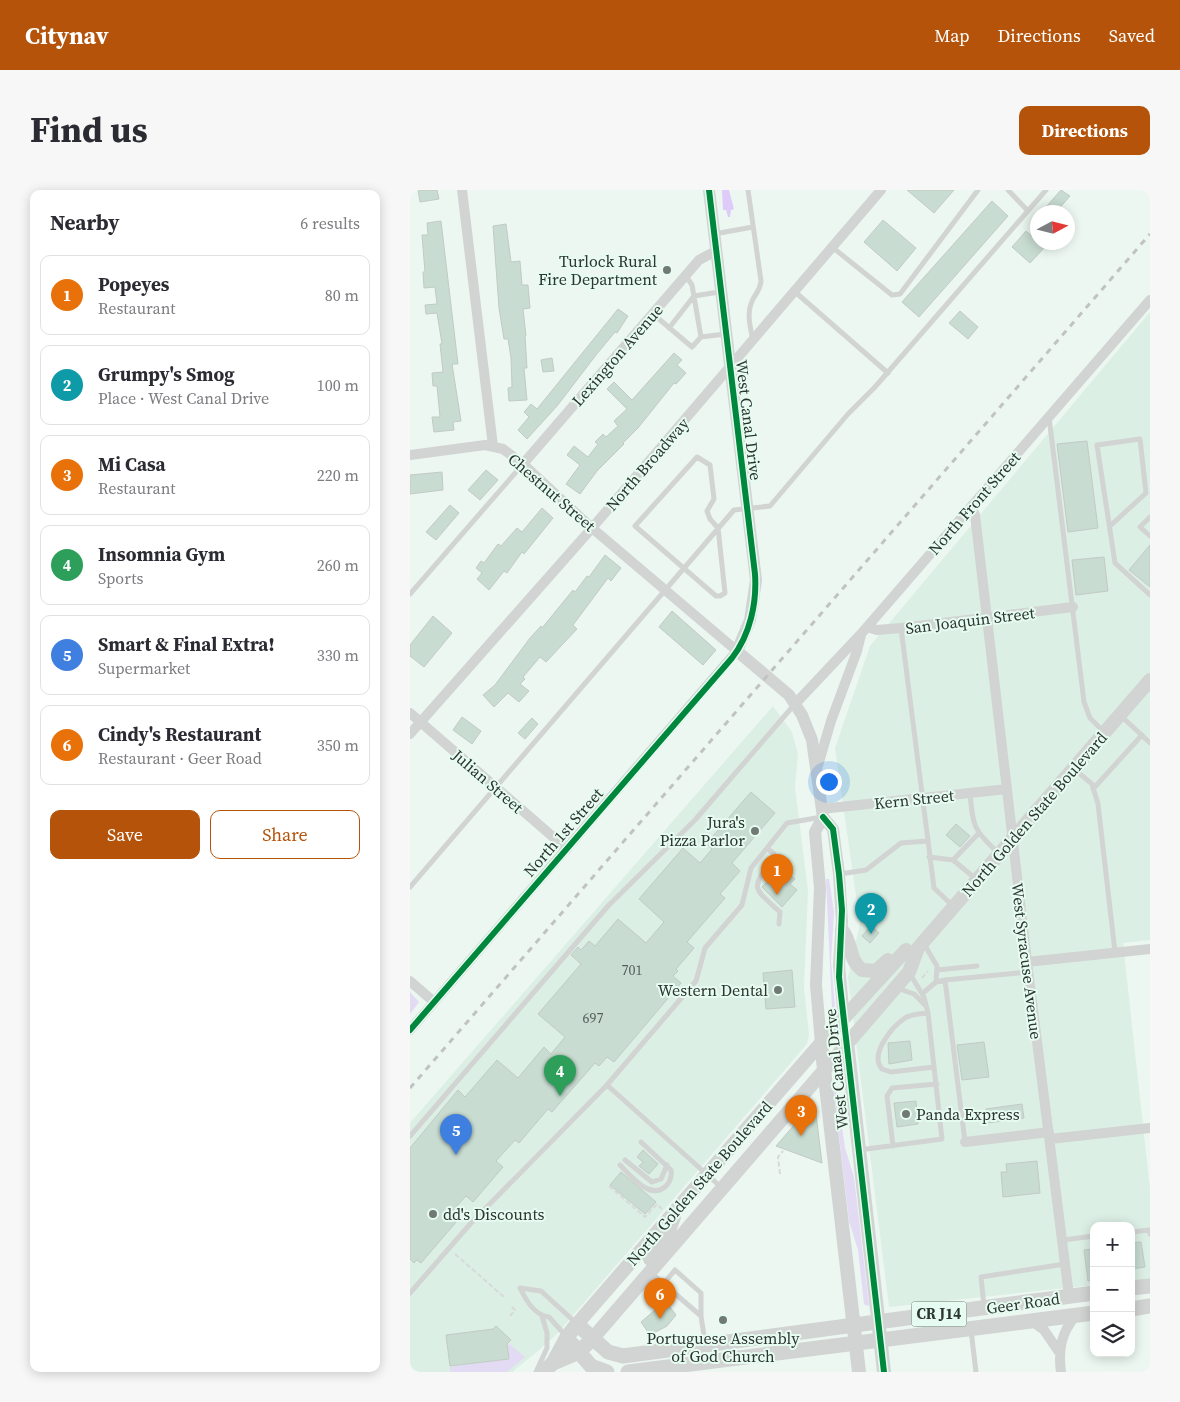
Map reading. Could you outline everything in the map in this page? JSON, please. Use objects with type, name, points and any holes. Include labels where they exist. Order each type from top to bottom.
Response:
[{"type":"main road","name":"North Golden State Boulevard","points":[[548,1368],[567,1337],[669,1210],[706,1174],[821,1042],[954,907],[1150,680]]},
{"type":"main road","points":[[842,930],[849,939],[854,962],[864,971],[876,971],[895,954],[916,947]]},
{"type":"main road","name":"North Golden State Boulevard","points":[[548,1368],[579,1352],[593,1338],[896,987],[915,976],[916,947]]},
{"type":"main road","name":"West Canal Drive","points":[[844,1019],[884,1372]]},
{"type":"main road","name":"West Canal Drive","points":[[821,1042],[860,1372]]},
{"type":"main road","points":[[650,1272],[649,1260],[668,1234],[669,1210]]},
{"type":"main road","points":[[1135,1288],[1150,1286]]},
{"type":"main road","name":"Geer Road","points":[[577,1324],[608,1352],[621,1356],[1090,1294]]},
{"type":"main road","points":[[995,1326],[1018,1313],[1064,1306],[1069,1303],[1070,1296]]},
{"type":"main road","points":[[1135,1308],[1150,1306]]},
{"type":"main road","name":"Geer Road","points":[[628,1372],[708,1368],[856,1344],[1090,1313]]},
{"type":"main road","points":[[567,1337],[593,1367],[607,1372]]},
{"type":"street","name":"Chestnut Street","points":[[462,190],[492,446],[503,449],[523,464],[592,528],[737,651]]},
{"type":"street","name":"West Canal Drive","points":[[709,190],[714,252],[756,587],[750,620],[737,651],[768,675],[795,704],[809,731],[822,813],[815,832],[820,888],[816,985],[821,1042]]},
{"type":"street","name":"North Broadway","points":[[410,734],[592,528],[881,190]]},
{"type":"street","name":"Lexington Avenue","points":[[523,464],[702,257],[714,252]]},
{"type":"street","name":"North Front Street","points":[[795,704],[864,630],[1150,300]]},
{"type":"street","points":[[410,454],[492,446]]},
{"type":"street","name":"West Syracuse Avenue","points":[[971,507],[975,514],[1028,967],[1070,1296]]},
{"type":"street","name":"San Joaquin Street","points":[[864,630],[901,628],[1073,607]]},
{"type":"street","points":[[816,770],[830,721],[864,630]]},
{"type":"street","name":"North 1st Street","points":[[410,1030],[737,651]]},
{"type":"street","name":"Julian Street","points":[[410,713],[567,849]]},
{"type":"street","name":"Kern Street","points":[[822,813],[921,798],[1007,789]]},
{"type":"street","name":"West Canal Drive","points":[[822,813],[834,829],[839,874],[842,930],[839,965],[844,1019]]},
{"type":"street","points":[[1028,967],[1115,952],[1150,949]]},
{"type":"street","points":[[410,981],[434,1002]]},
{"type":"street","points":[[965,1142],[1150,1128]]},
{"type":"street","points":[[1061,1372],[1059,1352],[1064,1332],[1076,1315]]},
{"type":"street","points":[[1032,1321],[1044,1330],[1059,1352]]},
{"type":"lane","points":[[748,190],[761,281],[760,290],[753,299],[748,314],[753,340]]},
{"type":"lane","points":[[832,247],[892,295],[900,294],[978,190]]},
{"type":"lane","points":[[1008,190],[1028,211]]},
{"type":"lane","points":[[410,887],[734,510],[747,507],[770,506],[848,414],[888,373],[1046,190]]},
{"type":"lane","points":[[712,234],[753,227]]},
{"type":"lane","points":[[686,275],[692,285],[700,337]]},
{"type":"lane","points":[[794,291],[888,373]]},
{"type":"lane","points":[[669,328],[694,296],[719,292]]},
{"type":"lane","points":[[652,314],[692,347],[700,337],[725,334]]},
{"type":"lane","points":[[1049,417],[1086,710],[1105,732]]},
{"type":"lane","points":[[1110,526],[1146,493],[1140,439],[1097,446],[1115,563],[1150,595]]},
{"type":"lane","points":[[698,456],[710,465],[714,499],[707,511],[710,519],[718,528],[725,593],[720,596],[716,596],[635,526],[698,456]]},
{"type":"lane","points":[[410,594],[523,464]]},
{"type":"lane","points":[[1150,517],[1140,528],[1150,536]]},
{"type":"lane","points":[[901,628],[921,798],[934,888],[954,907]]},
{"type":"lane","points":[[410,1136],[608,906],[695,820],[795,704]]},
{"type":"lane","points":[[1119,715],[1150,743]]},
{"type":"lane","points":[[1093,788],[1142,735]]},
{"type":"lane","points":[[1073,768],[1092,784],[1098,804],[1115,952]]},
{"type":"lane","points":[[970,792],[972,822],[979,833],[999,854]]},
{"type":"lane","points":[[410,1293],[471,1222],[607,1085],[696,981],[705,948],[742,905],[751,869],[788,822],[822,813]]},
{"type":"lane","points":[[953,860],[979,833]]},
{"type":"lane","points":[[839,874],[866,870],[901,843],[927,841]]},
{"type":"lane","points":[[767,848],[774,854],[774,857],[761,873],[758,889],[761,896],[780,912],[779,924]]},
{"type":"lane","points":[[929,856],[953,860],[976,880]]},
{"type":"lane","points":[[916,947],[938,970]]},
{"type":"lane","points":[[938,970],[977,966]]},
{"type":"lane","points":[[922,993],[936,982],[1028,967]]},
{"type":"lane","points":[[936,982],[938,970]]},
{"type":"lane","points":[[859,1150],[942,1139],[928,1013],[915,976]]},
{"type":"lane","points":[[945,980],[965,1142]]},
{"type":"lane","points":[[896,987],[914,994],[923,1003],[928,1013]]},
{"type":"lane","points":[[928,1013],[905,1018],[879,1048],[877,1054],[879,1066],[885,1072],[934,1066]]},
{"type":"lane","points":[[893,1146],[887,1096],[892,1088],[936,1084]]},
{"type":"lane","points":[[607,1085],[722,1189]]},
{"type":"lane","points":[[620,1165],[644,1188],[652,1191],[662,1189],[670,1180],[672,1172],[641,1142]]},
{"type":"lane","points":[[625,1160],[652,1182],[662,1179],[667,1166]]},
{"type":"lane","points":[[1135,1232],[1150,1230],[1150,1234]]},
{"type":"lane","points":[[1063,1240],[1090,1237]]},
{"type":"lane","points":[[985,1308],[981,1277],[1066,1264]]},
{"type":"lane","points":[[664,1282],[675,1270],[701,1293],[701,1316],[705,1344]]},
{"type":"lane","points":[[650,1272],[664,1282],[701,1316]]},
{"type":"lane","points":[[567,1337],[549,1317],[542,1316],[528,1304],[520,1288],[541,1292],[577,1324]]},
{"type":"lane","points":[[536,1372],[548,1348],[547,1333],[542,1316]]},
{"type":"lane","points":[[971,1330],[976,1372]]},
{"type":"path","points":[[915,976],[928,971]]},
{"type":"path","points":[[780,1174],[778,1157],[783,1151]]},
{"type":"path","points":[[609,1186],[645,1217],[657,1204],[669,1210]]},
{"type":"path","points":[[453,1253],[504,1297]]},
{"type":"path","points":[[510,1316],[515,1310],[511,1306]]},
{"type":"shaded area","points":[[722,190],[729,190],[734,209],[731,210],[730,217],[728,217],[726,210],[723,210]]},
{"type":"shaded area","points":[[1150,312],[1150,940],[1123,943],[1150,1189],[1150,1279],[1135,1281],[1135,1222],[1090,1222],[1090,1285],[889,1307],[848,977],[860,924],[835,748],[870,646]]},
{"type":"shaded area","points":[[773,706],[792,732],[798,754],[795,787],[808,891],[804,987],[809,1035],[807,1044],[557,1334],[538,1351],[512,1372],[410,1372],[410,1123]]},
{"type":"shaded area","points":[[826,879],[829,879],[834,912],[831,961],[834,1010],[832,1008]]},
{"type":"shaded area","points":[[410,992],[419,1002],[410,1014]]},
{"type":"shaded area","points":[[835,1081],[845,1148],[854,1177],[869,1305],[867,1306],[864,1304],[858,1250],[849,1221],[833,1084]]},
{"type":"shaded area","points":[[508,1343],[525,1357],[507,1372],[450,1372],[450,1367],[508,1359]]},
{"type":"building","points":[[418,190],[437,190],[439,199],[420,202]]},
{"type":"building","points":[[907,190],[954,190],[934,213]]},
{"type":"building","points":[[1061,190],[1070,196],[1062,205],[1048,205]]},
{"type":"building","points":[[992,201],[1008,216],[919,317],[902,302]]},
{"type":"building","points":[[883,220],[916,248],[897,271],[864,242]]},
{"type":"building","points":[[441,221],[458,364],[452,364],[461,421],[453,422],[454,430],[434,432],[432,417],[440,417],[437,386],[433,386],[432,373],[443,372],[440,344],[442,344],[437,313],[426,314],[425,305],[437,304],[435,287],[424,288],[423,272],[425,272],[422,235],[428,235],[427,223]]},
{"type":"building","points":[[506,224],[511,262],[520,261],[522,285],[528,285],[530,308],[523,309],[526,336],[527,368],[524,368],[527,400],[509,401],[508,388],[512,387],[511,358],[508,339],[504,339],[499,308],[493,226]]},
{"type":"building","points":[[1026,231],[1030,234],[1030,250],[1042,250],[1030,263],[1012,247]]},
{"type":"building","points":[[618,309],[628,316],[617,333],[615,332],[557,406],[527,439],[518,430],[529,417],[524,412],[531,404],[537,409]]},
{"type":"building","points":[[960,311],[978,327],[968,339],[949,323]]},
{"type":"building","points":[[674,353],[682,360],[677,365],[686,373],[676,384],[674,383],[624,444],[597,471],[580,494],[566,484],[580,465],[567,455],[574,446],[588,457],[598,444],[595,442],[603,434],[606,437],[618,426],[614,421],[627,409],[607,389],[614,382],[632,400]]},
{"type":"building","points":[[552,358],[554,371],[543,372],[541,360]]},
{"type":"building","points":[[1087,441],[1098,528],[1068,532],[1057,444]]},
{"type":"building","points":[[486,470],[498,480],[480,500],[468,490]]},
{"type":"building","points":[[442,472],[443,490],[410,494],[410,475]]},
{"type":"building","points":[[450,505],[459,513],[436,540],[426,532]]},
{"type":"building","points":[[542,508],[553,518],[524,554],[522,552],[507,573],[504,571],[489,590],[477,579],[482,573],[476,568],[481,561],[484,563],[498,544],[501,546],[517,528],[522,532]]},
{"type":"building","points":[[1150,545],[1150,587],[1129,570]]},
{"type":"building","points":[[605,555],[621,568],[611,581],[608,578],[573,625],[577,629],[546,662],[540,657],[523,677],[525,679],[520,684],[529,691],[519,702],[508,693],[494,707],[483,695],[495,685],[530,638],[541,626],[542,628],[573,590],[575,592],[587,576],[589,577]]},
{"type":"building","points":[[1104,557],[1108,591],[1076,595],[1072,560]]},
{"type":"building","points":[[672,611],[716,650],[703,665],[659,627]]},
{"type":"building","points":[[433,616],[452,633],[424,667],[410,656],[410,645]]},
{"type":"building","points":[[462,717],[481,731],[472,744],[453,730]]},
{"type":"building","points":[[532,718],[538,724],[525,739],[518,733]]},
{"type":"building","points":[[751,792],[775,813],[732,863],[740,871],[720,894],[725,898],[687,942],[694,948],[676,969],[678,971],[673,976],[681,983],[614,1062],[607,1057],[599,1066],[595,1063],[552,1112],[548,1109],[519,1143],[515,1140],[496,1161],[503,1167],[473,1202],[466,1196],[455,1208],[458,1211],[453,1217],[457,1221],[421,1263],[417,1260],[414,1263],[410,1259],[410,1148],[458,1090],[465,1097],[497,1060],[518,1078],[544,1047],[551,1054],[565,1037],[538,1014],[581,964],[571,955],[578,947],[581,950],[589,941],[595,946],[618,919],[646,943],[664,922],[639,899],[683,848],[700,863],[712,849],[706,844]]},
{"type":"building","points":[[956,824],[970,836],[960,847],[946,835]]},
{"type":"building","points":[[777,864],[795,879],[790,884],[797,890],[782,907],[762,887],[768,881],[765,878]]},
{"type":"building","points":[[871,926],[879,933],[870,943],[862,936]]},
{"type":"building","name":"Western Dental","points":[[792,970],[795,1007],[766,1009],[763,973]]},
{"type":"building","points":[[910,1041],[912,1060],[889,1064],[888,1043]]},
{"type":"building","points":[[984,1042],[989,1077],[962,1080],[957,1045]]},
{"type":"building","name":"Panda Express","points":[[916,1101],[918,1124],[897,1127],[894,1103]]},
{"type":"building","points":[[1022,1104],[1024,1118],[988,1123],[986,1109]]},
{"type":"building","points":[[809,1108],[816,1114],[822,1163],[776,1146]]},
{"type":"building","points":[[643,1150],[658,1164],[649,1174],[639,1166],[643,1162],[637,1157]]},
{"type":"building","points":[[1037,1161],[1040,1193],[1003,1197],[1001,1172],[1007,1172],[1006,1164]]},
{"type":"building","points":[[621,1172],[656,1202],[645,1214],[610,1185]]},
{"type":"building","points":[[1141,1242],[1145,1267],[1135,1268],[1135,1243]]},
{"type":"building","points":[[1090,1249],[1090,1281],[1088,1281],[1084,1250]]},
{"type":"building","points":[[667,1303],[676,1315],[667,1326],[650,1335],[641,1322]]},
{"type":"building","points":[[496,1326],[511,1340],[507,1344],[509,1359],[450,1366],[446,1335],[493,1329]]},
{"type":"railway","points":[[410,1088],[1150,234]]},
{"type":"cycle path","points":[[410,1030],[732,658],[748,629],[755,596],[755,574],[709,190]]},
{"type":"cycle path","points":[[823,817],[833,829],[839,874],[842,910],[839,977],[884,1372]]},
{"type":"place","name":"Turlock Rural Fire Department","points":[[667,270]]},
{"type":"place","name":"Jura's Pizza Parlor","points":[[755,831]]},
{"type":"place","name":"Popeyes","points":[[777,895]]},
{"type":"place","name":"Grumpy's Smog","points":[[871,934]]},
{"type":"place","name":"Western Dental","points":[[778,990]]},
{"type":"place","name":"Insomnia Gym","points":[[560,1096]]},
{"type":"place","name":"Panda Express","points":[[906,1114]]},
{"type":"place","name":"Mi Casa","points":[[801,1136]]},
{"type":"place","name":"Smart & Final Extra!","points":[[456,1155]]},
{"type":"place","name":"dd's Discounts","points":[[433,1214]]},
{"type":"place","name":"Cindy's Restaurant","points":[[660,1319]]},
{"type":"place","name":"Portuguese Assembly of God Church","points":[[723,1320]]}]
